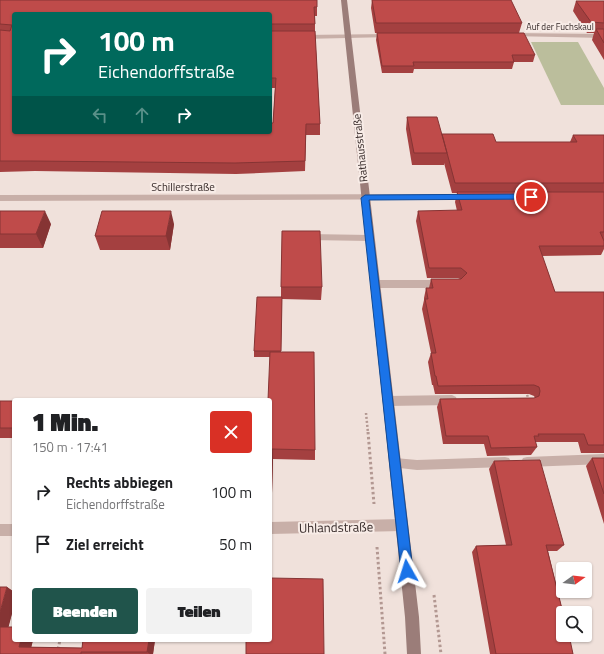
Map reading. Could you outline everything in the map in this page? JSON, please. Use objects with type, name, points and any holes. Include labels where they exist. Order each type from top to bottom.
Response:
[{"type":"street","name":"Rathausstraße","points":[[344,0],[412,617],[414,654]]},
{"type":"street","name":"Auf der Fuchskaul","points":[[505,35],[604,36]]},
{"type":"street","points":[[292,37],[396,36]]},
{"type":"street","name":"Schillerstraße","points":[[0,198],[480,197]]},
{"type":"street","points":[[307,237],[370,238]]},
{"type":"street","points":[[375,284],[450,284]]},
{"type":"street","points":[[388,400],[460,400]]},
{"type":"street","points":[[395,463],[417,465],[604,460]]},
{"type":"street","name":"Uhlandstraße","points":[[272,528],[402,525]]},
{"type":"street","points":[[0,530],[12,530]]},
{"type":"path","points":[[525,386],[531,408]]},
{"type":"path","points":[[57,654],[60,642]]},
{"type":"green space","points":[[531,42],[578,42],[604,88],[604,105],[561,105]]},
{"type":"building","points":[[0,0],[317,0],[317,7],[314,7],[315,24],[272,24],[272,12],[12,12],[12,25],[0,24]]},
{"type":"building","points":[[372,0],[511,0],[522,23],[376,23]]},
{"type":"building","points":[[576,1],[604,1],[604,23],[591,22]]},
{"type":"building","points":[[12,25],[12,134],[272,134],[276,78],[272,78],[272,31],[315,31],[320,124],[306,124],[305,161],[235,163],[0,161],[0,30],[10,31]]},
{"type":"building","points":[[596,29],[604,29],[604,43]]},
{"type":"building","points":[[377,33],[524,33],[535,55],[512,55],[514,62],[413,62],[414,66],[382,66]]},
{"type":"building","points":[[407,117],[437,117],[447,153],[414,153]]},
{"type":"building","points":[[442,134],[493,134],[496,142],[577,142],[573,135],[604,135],[604,183],[455,183]]},
{"type":"building","points":[[457,192],[604,192],[604,232],[600,232],[604,241],[604,246],[539,246],[555,292],[604,292],[604,445],[588,445],[584,434],[538,434],[539,436],[534,436],[537,447],[491,448],[488,436],[446,436],[440,399],[534,398],[539,396],[540,391],[539,387],[534,385],[438,386],[431,353],[436,353],[425,299],[428,299],[426,288],[433,288],[431,279],[461,279],[467,273],[461,268],[429,268],[418,211],[462,210]]},
{"type":"building","points":[[0,211],[45,211],[36,234],[0,234]]},
{"type":"building","points":[[102,211],[171,211],[166,236],[95,236]]},
{"type":"building","points":[[282,231],[320,231],[322,287],[281,287]]},
{"type":"building","points":[[257,297],[282,297],[281,351],[254,351]]},
{"type":"building","points":[[270,352],[314,352],[315,450],[272,449],[272,398],[268,398]]},
{"type":"building","points":[[0,401],[12,401],[12,428],[0,428]]},
{"type":"building","points":[[592,458],[604,458],[604,494]]},
{"type":"building","points":[[540,460],[564,545],[546,545],[556,585],[556,598],[559,598],[561,606],[556,606],[556,642],[570,642],[573,654],[496,654],[476,546],[512,545],[494,461]]},
{"type":"building","points":[[272,578],[323,579],[324,654],[246,654],[246,642],[272,642]]},
{"type":"building","points":[[0,587],[7,587],[0,612]]},
{"type":"building","points":[[0,627],[12,627],[12,642],[20,642],[19,647],[82,648],[83,642],[149,642],[147,652],[0,654]]},
{"type":"route","points":[[407,571],[365,198],[531,197]]}]
